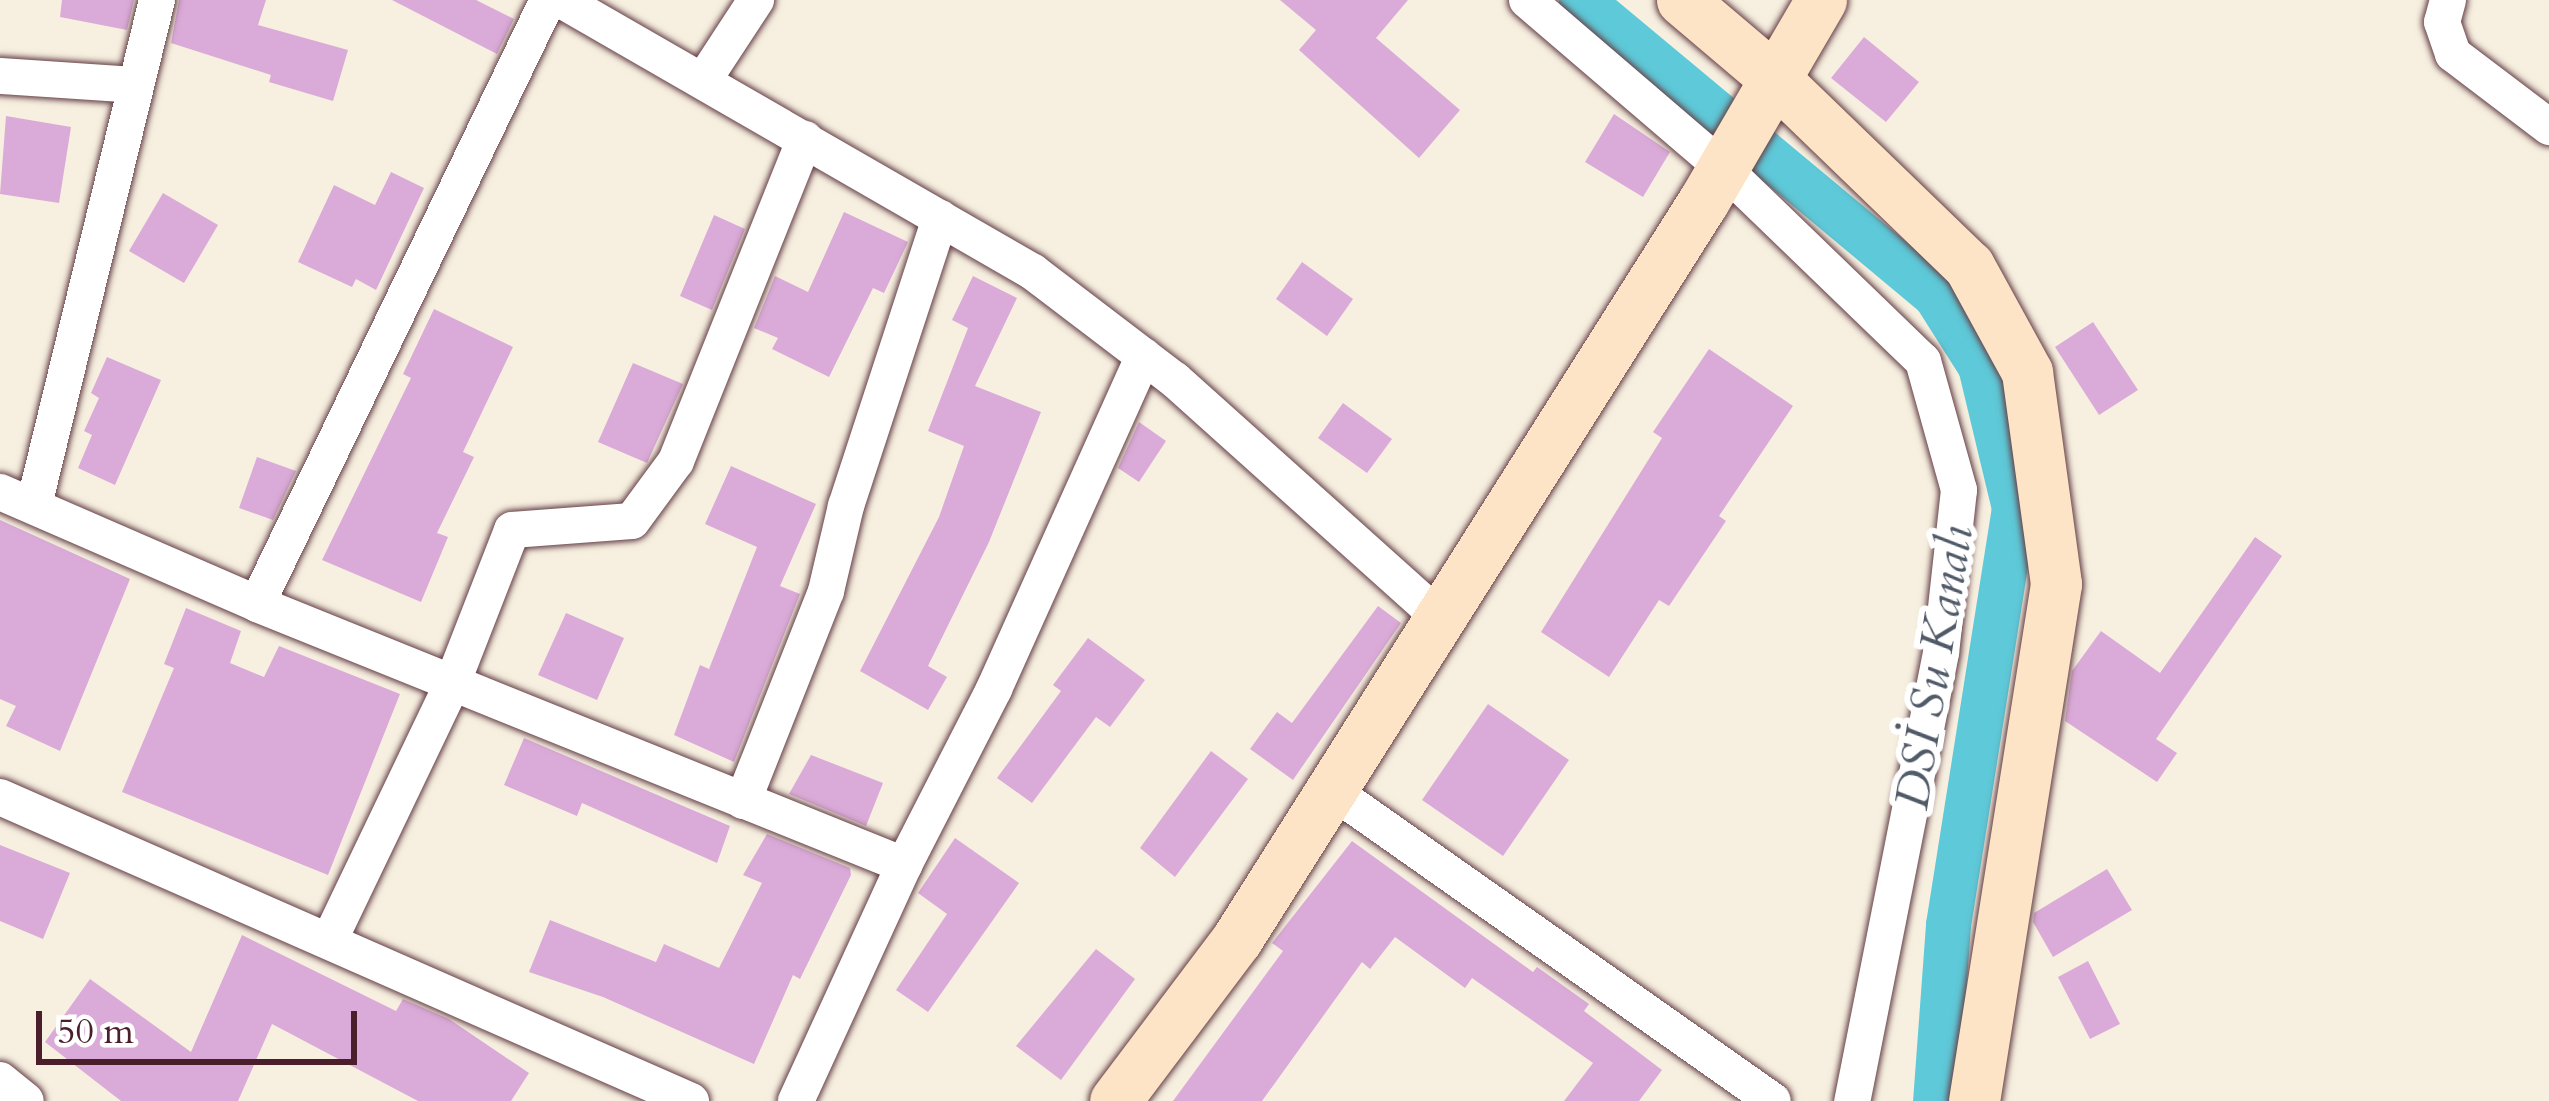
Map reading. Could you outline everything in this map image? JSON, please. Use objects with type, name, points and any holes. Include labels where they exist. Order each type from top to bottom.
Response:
[{"type":"street","points":[[157,0],[17,499],[257,604],[904,865]]},
{"type":"street","points":[[257,604],[548,0]]},
{"type":"street","points":[[561,0],[1034,272],[1144,356],[1440,618]]},
{"type":"street","points":[[703,81],[756,0]]},
{"type":"street","points":[[1527,0],[1723,168],[1923,361],[1959,490],[1941,653],[1852,1101]]},
{"type":"street","points":[[1682,0],[1774,78],[1969,266],[2027,372],[2056,584],[1974,1101]]},
{"type":"street","points":[[1114,1101],[1237,939],[1723,168],[1821,0]]},
{"type":"street","points":[[2448,0],[2442,22],[2453,54],[2549,127]]},
{"type":"street","points":[[0,76],[135,85]]},
{"type":"street","points":[[330,939],[452,684],[512,530],[632,521],[676,461],[805,140]]},
{"type":"street","points":[[743,801],[826,591],[846,506],[940,218]]},
{"type":"street","points":[[796,1101],[904,865],[994,689],[1144,356]]},
{"type":"street","points":[[1331,790],[1773,1101]]},
{"type":"street","points":[[0,797],[691,1101]]},
{"type":"street","points":[[0,1080],[26,1101]]},
{"type":"building","points":[[62,0],[134,0],[127,30],[60,17]]},
{"type":"building","points":[[179,0],[266,0],[258,25],[348,50],[333,101],[269,82],[271,75],[171,43]]},
{"type":"building","points":[[392,0],[476,0],[514,19],[497,54]]},
{"type":"building","points":[[1280,0],[1408,0],[1376,38],[1460,110],[1419,158],[1299,50],[1316,30]]},
{"type":"building","points":[[1864,37],[1919,82],[1886,122],[1831,78]]},
{"type":"building","points":[[1614,114],[1670,152],[1643,197],[1585,162]]},
{"type":"building","points":[[6,116],[71,127],[59,203],[0,194]]},
{"type":"building","points":[[391,172],[424,188],[376,290],[356,279],[352,287],[298,262],[334,185],[375,205]]},
{"type":"building","points":[[163,193],[218,225],[184,283],[129,251]]},
{"type":"building","points":[[844,212],[908,242],[884,293],[873,288],[829,377],[772,349],[778,338],[754,328],[775,276],[808,292]]},
{"type":"building","points":[[714,215],[745,229],[712,310],[680,296]]},
{"type":"building","points":[[1302,262],[1353,299],[1327,336],[1276,299]]},
{"type":"building","points":[[973,276],[1017,298],[975,386],[1041,412],[989,542],[928,666],[947,677],[928,710],[860,671],[939,517],[964,446],[928,431],[968,328],[952,320]]},
{"type":"building","points":[[434,309],[513,347],[463,452],[474,457],[437,533],[448,537],[421,602],[322,560],[411,378],[403,374]]},
{"type":"building","points":[[2093,322],[2138,390],[2099,415],[2055,347]]},
{"type":"building","points":[[1709,349],[1793,406],[1719,516],[1726,521],[1669,606],[1659,600],[1609,677],[1541,632],[1662,438],[1653,432]]},
{"type":"building","points":[[107,357],[161,380],[115,485],[78,468],[92,435],[84,431],[99,398],[91,393]]},
{"type":"building","points":[[633,363],[683,384],[647,463],[598,442]]},
{"type":"building","points":[[1343,403],[1392,439],[1367,473],[1318,438]]},
{"type":"building","points":[[1139,422],[1166,441],[1139,482],[1118,468]]},
{"type":"building","points":[[257,457],[296,471],[273,520],[239,508]]},
{"type":"building","points":[[731,466],[816,504],[780,586],[800,594],[734,762],[674,735],[700,665],[709,669],[757,547],[705,524]]},
{"type":"building","points":[[0,520],[130,579],[60,751],[6,726],[16,706],[0,699]]},
{"type":"building","points":[[2255,537],[2282,556],[2156,739],[2177,753],[2157,782],[2065,721],[2072,671],[2101,631],[2160,673]]},
{"type":"building","points":[[1378,606],[1401,623],[1293,780],[1250,749],[1277,712],[1292,723]]},
{"type":"building","points":[[186,608],[241,631],[230,663],[264,677],[279,646],[400,694],[328,875],[122,792],[174,668],[164,664]]},
{"type":"building","points":[[566,613],[624,638],[597,700],[538,675]]},
{"type":"building","points":[[1088,638],[1145,680],[1110,727],[1096,717],[1032,803],[997,778],[1061,691],[1053,685]]},
{"type":"building","points":[[1488,704],[1569,760],[1503,856],[1422,800]]},
{"type":"building","points":[[524,738],[730,826],[717,863],[582,803],[577,816],[504,785]]},
{"type":"building","points":[[1211,751],[1248,779],[1175,877],[1140,848]]},
{"type":"building","points":[[811,755],[883,783],[866,826],[789,794]]},
{"type":"building","points":[[767,834],[850,868],[851,875],[800,979],[793,975],[754,1064],[603,997],[529,972],[550,920],[656,962],[664,944],[719,968],[762,883],[743,875]]},
{"type":"building","points":[[955,838],[1019,883],[928,1012],[896,990],[947,914],[918,893]]},
{"type":"building","points":[[1352,841],[1533,972],[1537,967],[1589,1004],[1584,1011],[1662,1070],[1639,1101],[1564,1101],[1593,1063],[1472,978],[1465,988],[1395,937],[1370,969],[1362,962],[1262,1101],[1173,1101],[1283,951],[1272,943]]},
{"type":"building","points":[[0,845],[70,873],[43,939],[0,921]]},
{"type":"building","points":[[2107,869],[2132,910],[2053,957],[2033,922],[2034,913]]},
{"type":"building","points":[[242,935],[396,1011],[403,999],[449,1019],[529,1073],[511,1101],[418,1101],[272,1024],[238,1101],[121,1101],[45,1042],[90,979],[191,1052]]},
{"type":"building","points":[[1096,949],[1135,979],[1061,1080],[1016,1046]]},
{"type":"building","points":[[2088,961],[2120,1024],[2090,1039],[2058,977]]},
{"type":"waterway","name":"DSİ Su Kanalı","points":[[1581,0],[1935,295],[1980,366],[2014,508],[1948,925],[1935,1101]]}]
